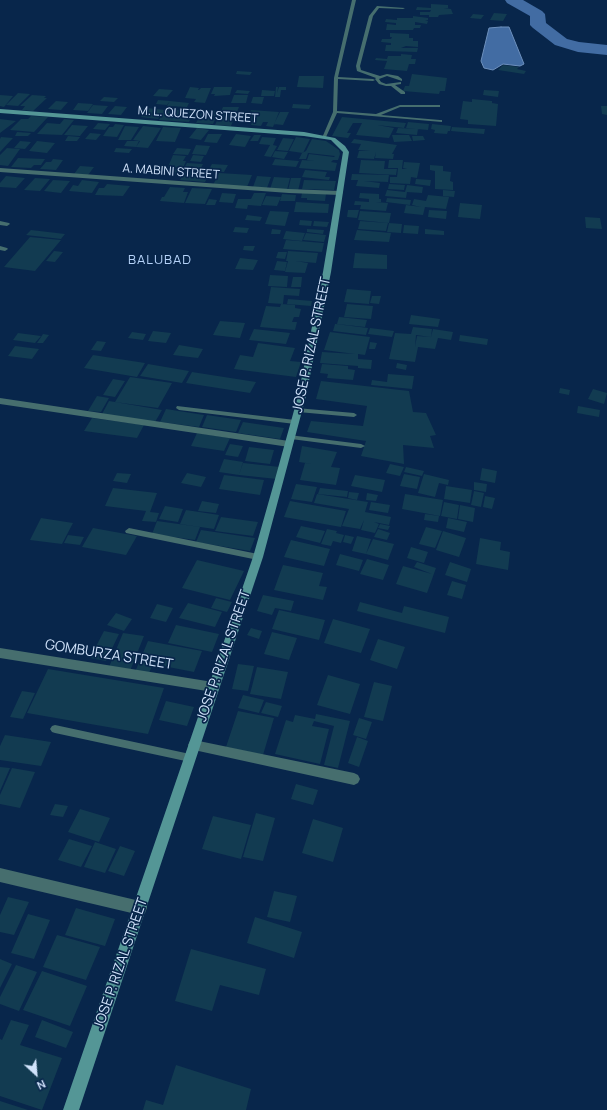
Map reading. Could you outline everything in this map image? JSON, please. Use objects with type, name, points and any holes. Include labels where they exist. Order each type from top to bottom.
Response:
[{"type":"street","name":"M. L. QUEZON STREET","points":[[0,112],[275,131],[333,139],[344,147],[346,152],[340,193]]},
{"type":"street","name":"A. MABINI STREET","points":[[0,170],[281,191],[340,193]]},
{"type":"street","name":"JOSE P. RIZAL STREET","points":[[71,1110],[190,758],[212,687],[258,557],[298,410],[327,272],[340,193]]},
{"type":"street","points":[[0,402],[290,440]]},
{"type":"street","name":"GOMBURZA STREET","points":[[0,653],[212,687]]},
{"type":"street","points":[[194,745],[354,779]]},
{"type":"street","points":[[0,875],[140,908]]},
{"type":"lane","points":[[324,137],[335,112],[336,78],[340,52],[354,0]]},
{"type":"lane","points":[[355,78],[359,71],[358,62],[368,25],[376,8],[403,8]]},
{"type":"lane","points":[[336,78],[378,79],[392,76],[400,81],[393,85],[380,83],[378,79],[359,71]]},
{"type":"lane","points":[[393,85],[397,90],[403,93]]},
{"type":"lane","points":[[375,115],[400,106],[438,106]]},
{"type":"lane","points":[[335,112],[440,120]]},
{"type":"lane","points":[[179,408],[295,422]]},
{"type":"lane","points":[[298,410],[354,415]]},
{"type":"lane","points":[[290,440],[361,446]]},
{"type":"lane","points":[[129,531],[258,557]]},
{"type":"lane","points":[[55,729],[190,758]]},
{"type":"water","points":[[509,27],[524,64],[520,66],[503,64],[493,70],[484,68],[481,61],[489,28]]},
{"type":"building","points":[[431,4],[448,5],[448,8],[444,8],[451,9],[453,14],[429,17],[429,15],[420,15],[420,12],[430,12],[431,10],[416,10],[417,7],[431,8]]},
{"type":"building","points":[[494,13],[507,14],[503,21],[490,20]]},
{"type":"building","points":[[473,14],[484,15],[481,19],[470,18]]},
{"type":"building","points":[[413,16],[428,18],[428,20],[425,20],[428,21],[427,24],[415,22],[415,25],[421,25],[420,28],[414,28],[413,30],[386,30],[387,24],[396,25],[396,23],[385,22],[386,19],[397,20],[397,18],[413,18]]},
{"type":"building","points":[[390,33],[409,34],[409,38],[413,38],[413,41],[418,41],[418,47],[406,46],[401,48],[418,48],[417,52],[385,51],[386,45],[391,45],[391,43],[381,42],[382,39],[391,39],[392,37],[390,37]]},
{"type":"building","points":[[401,54],[412,55],[411,59],[416,59],[415,64],[409,64],[407,71],[384,69],[387,61],[375,60],[376,58],[387,59],[388,56],[401,56]]},
{"type":"building","points":[[503,65],[519,67],[517,69],[526,71],[524,74],[498,70]]},
{"type":"building","points":[[237,71],[252,72],[250,75],[236,74]]},
{"type":"building","points":[[412,74],[447,78],[445,91],[440,91],[439,94],[403,91],[405,86],[409,86]]},
{"type":"building","points":[[299,76],[324,76],[323,88],[297,87]]},
{"type":"building","points":[[190,87],[199,88],[198,90],[201,88],[211,88],[205,103],[194,102],[196,99],[185,98]]},
{"type":"building","points":[[214,87],[232,87],[230,95],[214,96],[215,94],[211,94]]},
{"type":"building","points":[[276,87],[278,87],[277,93],[279,87],[286,87],[286,90],[281,90],[280,97],[275,97]]},
{"type":"building","points":[[159,89],[173,90],[167,97],[153,96]]},
{"type":"building","points":[[237,90],[250,91],[248,94],[235,93]]},
{"type":"building","points":[[262,90],[275,91],[274,96],[261,96]]},
{"type":"building","points":[[484,90],[499,91],[498,97],[483,95]]},
{"type":"building","points":[[18,93],[30,94],[18,106],[6,105]]},
{"type":"building","points":[[0,95],[13,96],[4,107],[0,106]]},
{"type":"building","points":[[32,95],[46,96],[44,98],[47,98],[33,111],[22,110],[25,106],[20,106]]},
{"type":"building","points":[[234,95],[248,95],[246,103],[231,103]]},
{"type":"building","points":[[104,97],[118,98],[114,102],[100,101]]},
{"type":"building","points":[[253,97],[264,97],[262,104],[251,103]]},
{"type":"building","points":[[472,99],[492,101],[492,103],[498,104],[496,126],[468,124],[468,120],[460,119],[463,101],[472,102]]},
{"type":"building","points":[[158,100],[170,101],[167,105],[156,104]]},
{"type":"building","points":[[56,101],[68,102],[61,110],[48,109]]},
{"type":"building","points":[[170,101],[189,103],[187,107],[167,106]]},
{"type":"building","points":[[78,103],[93,104],[88,111],[73,110]]},
{"type":"building","points":[[293,104],[311,105],[309,109],[292,108]]},
{"type":"building","points":[[93,105],[108,106],[102,114],[87,113]]},
{"type":"building","points":[[115,106],[127,107],[121,115],[108,114]]},
{"type":"building","points":[[601,106],[607,106],[607,115],[602,114]]},
{"type":"building","points":[[223,107],[239,107],[231,126],[215,125]]},
{"type":"building","points":[[147,108],[165,110],[158,119],[141,117]]},
{"type":"building","points":[[185,108],[198,108],[195,113],[182,113]]},
{"type":"building","points":[[176,110],[183,110],[181,113],[193,114],[189,122],[159,120],[164,111],[174,112]]},
{"type":"building","points":[[203,110],[219,111],[213,124],[196,123]]},
{"type":"building","points":[[251,110],[279,112],[273,127],[266,126],[268,122],[263,122],[261,126],[251,125],[252,122],[245,122]]},
{"type":"building","points":[[280,112],[289,112],[283,125],[274,124]]},
{"type":"building","points":[[31,116],[48,117],[34,132],[10,130],[21,119],[28,119]]},
{"type":"building","points":[[342,117],[406,123],[404,128],[377,125],[394,128],[389,138],[356,135],[362,123],[353,123],[347,133],[351,133],[348,138],[332,136]]},
{"type":"building","points":[[0,119],[16,121],[0,133]]},
{"type":"building","points":[[64,119],[74,120],[62,135],[37,134],[47,123],[60,124]]},
{"type":"building","points":[[408,122],[429,124],[428,130],[406,128]]},
{"type":"building","points":[[98,123],[110,124],[105,130],[93,129]]},
{"type":"building","points":[[115,124],[124,125],[117,137],[103,136],[109,127],[113,127]]},
{"type":"building","points":[[432,124],[451,126],[450,131],[448,131],[447,134],[434,133],[435,130],[431,129]]},
{"type":"building","points":[[72,125],[88,126],[80,136],[64,135]]},
{"type":"building","points":[[125,126],[139,127],[131,140],[118,140]]},
{"type":"building","points":[[143,126],[161,128],[148,148],[136,147],[140,141],[133,140]]},
{"type":"building","points":[[163,127],[181,128],[175,142],[156,141]]},
{"type":"building","points":[[452,127],[485,129],[484,134],[451,131]]},
{"type":"building","points":[[197,128],[209,130],[201,140],[189,138]]},
{"type":"building","points":[[398,128],[418,129],[417,135],[396,133]]},
{"type":"building","points":[[17,132],[31,133],[28,136],[15,136]]},
{"type":"building","points":[[90,133],[101,134],[96,140],[85,139]]},
{"type":"building","points":[[208,134],[222,134],[217,143],[204,142]]},
{"type":"building","points":[[236,134],[251,136],[245,147],[229,145]]},
{"type":"building","points":[[254,135],[261,135],[258,141],[250,141]]},
{"type":"building","points":[[392,135],[409,135],[412,141],[394,142]]},
{"type":"building","points":[[68,136],[80,137],[77,141],[65,141]]},
{"type":"building","points":[[412,136],[423,136],[425,140],[413,141]]},
{"type":"building","points":[[1,137],[13,138],[0,152],[0,139]]},
{"type":"building","points":[[262,137],[276,138],[273,145],[277,146],[271,157],[264,156],[270,145],[259,144]]},
{"type":"building","points":[[296,137],[310,139],[303,153],[289,151]]},
{"type":"building","points":[[283,138],[294,139],[288,151],[277,150]]},
{"type":"building","points":[[312,139],[326,141],[339,150],[340,154],[338,160],[333,160],[331,162],[337,163],[335,171],[299,168],[302,160],[315,161],[307,160],[309,154],[335,156],[308,153],[306,159],[299,159],[302,153],[306,151]]},
{"type":"building","points":[[354,139],[397,145],[392,154],[394,154],[393,159],[375,158],[376,152],[374,159],[357,158],[359,151],[370,151],[358,150],[361,144],[351,143]]},
{"type":"building","points":[[20,141],[31,142],[25,149],[14,148]]},
{"type":"building","points":[[37,141],[55,143],[47,153],[29,151]]},
{"type":"building","points":[[127,141],[139,141],[136,147],[124,146]]},
{"type":"building","points":[[196,145],[210,146],[206,155],[192,154]]},
{"type":"building","points":[[7,148],[20,149],[8,166],[0,165],[0,155]]},
{"type":"building","points":[[116,148],[132,149],[129,153],[114,152]]},
{"type":"building","points":[[177,148],[191,149],[188,155],[173,154]]},
{"type":"building","points":[[275,151],[288,152],[284,159],[272,157]]},
{"type":"building","points":[[173,155],[186,156],[183,161],[186,161],[183,168],[168,167]]},
{"type":"building","points":[[193,155],[204,156],[201,162],[190,161]]},
{"type":"building","points":[[18,158],[45,159],[41,165],[34,165],[31,168],[11,167]]},
{"type":"building","points":[[53,159],[63,160],[56,170],[40,169],[46,162],[51,162]]},
{"type":"building","points":[[275,159],[299,161],[296,167],[272,165]]},
{"type":"building","points":[[361,160],[385,161],[384,169],[397,169],[396,175],[359,173]]},
{"type":"building","points":[[389,160],[403,160],[402,169],[407,169],[403,168],[404,162],[420,163],[417,178],[411,177],[410,184],[390,183],[390,177],[397,177],[398,168],[388,168]]},
{"type":"building","points":[[187,163],[203,164],[200,170],[184,168]]},
{"type":"building","points":[[212,164],[228,165],[224,172],[208,171]]},
{"type":"building","points":[[430,165],[443,166],[443,171],[451,172],[450,181],[453,182],[453,190],[435,189],[435,171],[430,170]]},
{"type":"building","points":[[80,166],[94,167],[88,175],[74,174]]},
{"type":"building","points":[[165,168],[181,169],[178,174],[161,173]]},
{"type":"building","points":[[305,170],[327,172],[325,177],[330,177],[329,180],[302,177]]},
{"type":"building","points":[[185,171],[210,173],[205,182],[180,180]]},
{"type":"building","points":[[219,173],[252,175],[247,187],[213,185]]},
{"type":"building","points":[[352,174],[389,175],[388,182],[364,181],[380,183],[379,188],[356,186],[358,180],[351,180]]},
{"type":"building","points":[[6,176],[25,178],[16,188],[0,187],[0,183]]},
{"type":"building","points":[[257,176],[271,177],[267,188],[253,187]]},
{"type":"building","points":[[274,177],[290,178],[287,190],[270,189]]},
{"type":"building","points":[[35,178],[50,179],[40,191],[24,190]]},
{"type":"building","points":[[291,178],[301,178],[298,191],[288,190]]},
{"type":"building","points":[[416,179],[431,180],[430,186],[415,184]]},
{"type":"building","points":[[53,180],[70,181],[61,193],[44,191]]},
{"type":"building","points":[[82,180],[99,182],[92,193],[69,191],[73,185],[78,186]]},
{"type":"building","points":[[304,180],[336,181],[334,190],[302,189]]},
{"type":"building","points":[[107,184],[130,186],[123,196],[95,195],[99,188],[104,188]]},
{"type":"building","points":[[389,184],[405,185],[404,190],[388,189]]},
{"type":"building","points":[[407,185],[423,187],[422,193],[407,192],[406,198],[385,196],[387,190],[405,192]]},
{"type":"building","points":[[170,187],[185,188],[183,192],[188,192],[184,203],[160,201]]},
{"type":"building","points":[[192,188],[212,189],[205,204],[185,203]]},
{"type":"building","points":[[443,190],[455,191],[454,197],[443,196]]},
{"type":"building","points":[[222,193],[236,194],[233,203],[219,202]]},
{"type":"building","points":[[254,193],[266,193],[261,206],[248,205],[247,209],[235,208],[238,199],[251,199]]},
{"type":"building","points":[[302,193],[326,194],[325,201],[307,200],[307,198],[301,198]]},
{"type":"building","points":[[360,193],[379,194],[379,199],[381,199],[381,202],[376,202],[388,203],[386,211],[360,209],[361,205],[354,205],[355,201],[369,202],[369,199],[359,198]]},
{"type":"building","points":[[282,194],[296,195],[295,201],[280,201]]},
{"type":"building","points":[[428,195],[449,197],[446,209],[425,207],[423,215],[404,213],[406,205],[421,207],[412,205],[414,199],[426,201]]},
{"type":"building","points":[[266,196],[281,197],[277,206],[262,205]]},
{"type":"building","points":[[387,198],[411,200],[410,205],[386,202]]},
{"type":"building","points":[[209,199],[217,200],[215,205],[206,205]]},
{"type":"building","points":[[296,202],[329,204],[328,213],[294,212]]},
{"type":"building","points":[[460,203],[482,205],[480,219],[458,217]]},
{"type":"building","points":[[348,210],[359,210],[357,218],[347,217]]},
{"type":"building","points":[[429,210],[447,211],[446,219],[428,217]]},
{"type":"building","points":[[270,211],[289,212],[285,226],[265,224]]},
{"type":"building","points":[[360,211],[391,213],[389,223],[358,220]]},
{"type":"building","points":[[247,215],[262,217],[260,221],[245,220]]},
{"type":"building","points":[[585,217],[600,218],[602,229],[586,228]]},
{"type":"building","points":[[300,220],[312,221],[311,226],[299,225]]},
{"type":"building","points":[[314,221],[329,222],[327,227],[313,226]]},
{"type":"building","points":[[360,221],[388,223],[386,231],[358,229]]},
{"type":"building","points":[[389,223],[402,224],[401,233],[387,232]]},
{"type":"building","points":[[404,225],[419,226],[418,234],[403,233]]},
{"type":"building","points":[[235,227],[249,228],[247,233],[233,232]]},
{"type":"building","points":[[272,229],[281,230],[280,234],[271,234]]},
{"type":"building","points":[[307,229],[324,230],[323,234],[307,232]]},
{"type":"building","points":[[425,229],[444,231],[444,235],[425,234]]},
{"type":"building","points":[[31,230],[65,234],[61,239],[26,235]]},
{"type":"building","points":[[357,230],[391,233],[389,242],[354,240]]},
{"type":"building","points":[[286,231],[305,233],[302,241],[283,239]]},
{"type":"building","points":[[306,233],[326,235],[324,242],[303,240]]},
{"type":"building","points":[[30,237],[61,240],[35,271],[4,267]]},
{"type":"building","points":[[286,240],[324,243],[322,252],[283,249]]},
{"type":"building","points":[[244,246],[255,246],[253,251],[243,250]]},
{"type":"building","points":[[54,251],[63,252],[55,262],[46,261]]},
{"type":"building","points":[[288,251],[318,253],[316,263],[295,261],[308,263],[305,273],[285,272],[288,261],[286,261]]},
{"type":"building","points":[[278,252],[287,252],[285,259],[276,258]]},
{"type":"building","points":[[355,253],[387,255],[387,269],[353,268]]},
{"type":"building","points":[[240,258],[258,260],[253,270],[235,269]]},
{"type":"building","points":[[277,261],[287,262],[285,271],[274,270]]},
{"type":"building","points":[[270,275],[288,276],[287,287],[268,286]]},
{"type":"building","points":[[293,277],[302,277],[301,287],[291,287]]},
{"type":"building","points":[[271,287],[300,289],[299,296],[284,295],[283,304],[268,303]]},
{"type":"building","points":[[347,289],[371,291],[369,304],[344,302]]},
{"type":"building","points":[[372,296],[381,296],[379,304],[370,303]]},
{"type":"building","points":[[288,299],[312,301],[311,306],[287,304]]},
{"type":"building","points":[[281,304],[295,305],[295,308],[301,309],[299,317],[294,317],[292,322],[297,322],[295,330],[260,327],[266,306],[280,307]]},
{"type":"building","points":[[347,304],[373,306],[371,319],[344,317]]},
{"type":"building","points":[[411,315],[440,319],[438,327],[409,324]]},
{"type":"building","points":[[339,317],[367,320],[365,327],[337,324]]},
{"type":"building","points":[[220,321],[245,323],[240,338],[213,335]]},
{"type":"building","points":[[335,324],[368,328],[366,335],[333,331]]},
{"type":"building","points":[[413,327],[432,329],[431,337],[433,329],[453,332],[451,340],[438,338],[435,349],[418,347],[415,362],[389,359],[395,333],[411,334]],"holes":[[[416,335],[431,337],[417,336],[415,347]]]},
{"type":"building","points":[[370,328],[394,331],[392,337],[368,334]]},
{"type":"building","points":[[254,329],[290,333],[286,344],[249,340]]},
{"type":"building","points":[[153,331],[171,333],[166,343],[148,341]]},
{"type":"building","points":[[132,332],[146,334],[143,340],[128,338]]},
{"type":"building","points":[[330,332],[370,337],[365,355],[358,354],[358,359],[372,360],[371,369],[358,368],[358,366],[320,363],[322,352],[355,354],[324,350]]},
{"type":"building","points":[[18,333],[41,336],[35,343],[13,340]]},
{"type":"building","points":[[43,334],[49,335],[43,343],[37,343]]},
{"type":"building","points":[[460,335],[488,339],[487,345],[459,341]]},
{"type":"building","points":[[97,341],[106,342],[101,351],[91,350]]},
{"type":"building","points":[[370,342],[377,343],[375,349],[369,349]]},
{"type":"building","points":[[258,343],[295,348],[290,361],[301,362],[296,377],[234,369],[240,355],[253,357]]},
{"type":"building","points":[[179,345],[203,349],[198,358],[173,355]]},
{"type":"building","points":[[15,346],[39,349],[32,359],[8,356]]},
{"type":"building","points":[[93,355],[145,363],[137,377],[84,368]]},
{"type":"building","points":[[397,363],[407,365],[406,370],[396,368]]},
{"type":"building","points":[[148,364],[189,371],[182,383],[140,376]]},
{"type":"building","points":[[322,364],[348,366],[348,369],[355,370],[353,380],[327,378],[328,374],[320,373]]},
{"type":"building","points":[[192,372],[256,382],[250,393],[186,383]]},
{"type":"building","points":[[388,374],[414,376],[412,389],[371,385],[372,380],[387,382]]},
{"type":"building","points":[[130,377],[172,383],[158,408],[115,402]]},
{"type":"building","points":[[113,379],[125,381],[115,397],[103,395]]},
{"type":"building","points":[[321,381],[409,391],[413,412],[426,413],[436,435],[430,436],[434,448],[403,445],[404,464],[361,456],[366,441],[307,432],[311,421],[363,426],[367,406],[316,399]]},
{"type":"building","points":[[560,388],[570,390],[569,395],[559,393]]},
{"type":"building","points":[[593,389],[607,393],[604,404],[588,399]]},
{"type":"building","points":[[97,396],[109,398],[101,412],[88,411]]},
{"type":"building","points":[[109,401],[162,410],[155,422],[102,414]]},
{"type":"building","points":[[578,406],[600,410],[599,417],[577,413]]},
{"type":"building","points":[[166,409],[204,415],[199,427],[160,422]]},
{"type":"building","points":[[207,415],[241,420],[236,432],[202,427]]},
{"type":"building","points":[[92,418],[144,425],[137,438],[84,431]]},
{"type":"building","points":[[243,422],[284,428],[280,439],[238,433]]},
{"type":"building","points":[[197,433],[230,438],[224,451],[191,446]]},
{"type":"building","points":[[230,444],[243,446],[238,457],[225,455]]},
{"type":"building","points":[[302,446],[337,452],[331,467],[340,468],[336,485],[300,480],[305,463],[313,464],[299,462]]},
{"type":"building","points":[[249,447],[274,450],[270,464],[245,461]]},
{"type":"building","points":[[224,459],[243,462],[239,475],[219,472]]},
{"type":"building","points":[[243,463],[280,467],[277,479],[239,475]]},
{"type":"building","points":[[390,464],[404,467],[400,476],[386,473]]},
{"type":"building","points":[[406,467],[424,471],[422,476],[404,472]]},
{"type":"building","points":[[482,468],[497,471],[495,483],[480,480]]},
{"type":"building","points":[[117,473],[131,474],[127,483],[113,481]]},
{"type":"building","points":[[187,473],[206,477],[201,487],[181,483]]},
{"type":"building","points":[[404,474],[420,477],[417,489],[400,486]]},
{"type":"building","points":[[424,474],[449,480],[448,485],[439,483],[435,497],[418,493]]},
{"type":"building","points":[[224,475],[264,480],[260,495],[219,489]]},
{"type":"building","points":[[355,475],[385,480],[382,492],[351,486]]},
{"type":"building","points":[[474,482],[487,484],[486,492],[474,490]]},
{"type":"building","points":[[296,484],[317,487],[312,502],[291,499]]},
{"type":"building","points":[[446,486],[472,490],[470,503],[444,499]]},
{"type":"building","points":[[113,488],[157,493],[150,512],[159,513],[156,522],[142,521],[146,511],[105,506]]},
{"type":"building","points":[[320,488],[348,491],[347,497],[318,494]]},
{"type":"building","points":[[474,491],[484,493],[481,507],[471,505]]},
{"type":"building","points":[[349,492],[359,493],[357,500],[348,498]]},
{"type":"building","points":[[367,493],[378,495],[376,501],[366,500]]},
{"type":"building","points":[[317,494],[368,502],[365,512],[391,517],[389,525],[374,522],[379,524],[375,533],[361,530],[364,520],[360,529],[342,526],[349,509],[314,503]]},
{"type":"building","points":[[405,494],[443,500],[440,516],[402,509]]},
{"type":"building","points":[[485,496],[495,498],[492,509],[483,507]]},
{"type":"building","points":[[202,501],[219,504],[216,513],[198,511]]},
{"type":"building","points":[[290,501],[346,511],[341,527],[284,517]]},
{"type":"building","points":[[371,502],[390,505],[388,513],[369,510]]},
{"type":"building","points":[[444,502],[459,505],[457,519],[441,516]]},
{"type":"building","points":[[460,505],[475,508],[473,522],[458,519]]},
{"type":"building","points":[[165,506],[183,509],[178,522],[159,519]]},
{"type":"building","points":[[186,510],[219,515],[214,529],[180,524]]},
{"type":"building","points":[[425,514],[439,516],[438,522],[424,520]]},
{"type":"building","points":[[221,517],[258,522],[253,536],[215,531]]},
{"type":"building","points":[[41,518],[73,523],[62,544],[30,540]]},
{"type":"building","points":[[448,518],[467,522],[464,532],[446,528]]},
{"type":"building","points":[[157,521],[200,527],[195,540],[152,534]]},
{"type":"building","points":[[380,524],[390,526],[388,530],[378,528]]},
{"type":"building","points":[[301,526],[325,531],[320,543],[296,537]]},
{"type":"building","points":[[426,527],[442,531],[435,548],[419,544]]},
{"type":"building","points":[[93,528],[137,536],[126,555],[82,547]]},
{"type":"building","points":[[327,529],[337,531],[336,533],[344,535],[341,543],[333,541],[331,546],[321,544]]},
{"type":"building","points":[[378,529],[390,533],[387,540],[374,537]]},
{"type":"building","points":[[201,530],[255,538],[250,551],[196,542]]},
{"type":"building","points":[[443,531],[466,538],[459,557],[436,550]]},
{"type":"building","points":[[68,535],[84,537],[80,545],[64,543]]},
{"type":"building","points":[[345,535],[354,537],[351,544],[343,542]]},
{"type":"building","points":[[357,536],[371,539],[366,554],[352,551]]},
{"type":"building","points":[[480,538],[501,542],[500,550],[510,552],[508,570],[476,564]]},
{"type":"building","points":[[373,539],[394,544],[388,560],[366,554]]},
{"type":"building","points":[[291,540],[330,549],[324,566],[284,557]]},
{"type":"building","points":[[411,547],[428,552],[424,563],[407,558]]},
{"type":"building","points":[[340,554],[363,560],[359,571],[336,565]]},
{"type":"building","points":[[367,559],[389,565],[383,580],[360,574]]},
{"type":"building","points":[[197,560],[244,571],[230,600],[182,588]]},
{"type":"building","points":[[417,562],[436,568],[427,593],[396,584],[403,566],[432,574],[414,567]]},
{"type":"building","points":[[450,562],[471,569],[467,582],[445,575]]},
{"type":"building","points":[[283,565],[323,573],[319,586],[327,587],[323,600],[274,590]]},
{"type":"building","points":[[452,581],[466,585],[462,599],[447,595]]},
{"type":"building","points":[[263,595],[294,601],[291,611],[275,608],[272,615],[257,611]]},
{"type":"building","points":[[216,598],[232,602],[227,612],[211,608]]},
{"type":"building","points":[[360,602],[402,613],[404,606],[449,617],[445,633],[357,611]]},
{"type":"building","points":[[188,603],[222,612],[215,627],[179,618]]},
{"type":"building","points":[[157,604],[173,608],[166,622],[150,618]]},
{"type":"building","points":[[279,610],[325,620],[319,640],[272,629]]},
{"type":"building","points":[[116,613],[132,619],[124,631],[107,625]]},
{"type":"building","points":[[333,619],[370,629],[361,653],[324,643]]},
{"type":"building","points":[[176,625],[219,634],[212,652],[168,643]]},
{"type":"building","points":[[251,628],[262,631],[259,639],[247,635]]},
{"type":"building","points":[[104,631],[119,634],[106,661],[90,658]]},
{"type":"building","points":[[272,632],[297,638],[289,660],[264,654]]},
{"type":"building","points":[[123,633],[144,636],[130,671],[109,667]]},
{"type":"building","points":[[378,639],[405,647],[397,669],[370,660]]},
{"type":"building","points":[[148,641],[202,651],[194,672],[153,664],[148,675],[135,672]]},
{"type":"building","points":[[238,664],[254,666],[248,691],[232,689]]},
{"type":"building","points":[[257,667],[288,672],[281,699],[250,694]]},
{"type":"building","points":[[48,669],[164,688],[148,734],[27,713]]},
{"type":"building","points":[[328,675],[360,684],[350,714],[317,705]]},
{"type":"building","points":[[374,682],[392,686],[383,721],[364,717]]},
{"type":"building","points":[[22,691],[35,693],[23,719],[10,717]]},
{"type":"building","points":[[243,695],[264,700],[259,713],[238,708]]},
{"type":"building","points":[[166,701],[194,707],[187,726],[159,720]]},
{"type":"building","points":[[266,702],[282,706],[278,717],[261,713]]},
{"type":"building","points":[[238,711],[274,718],[263,755],[226,747]]},
{"type":"building","points":[[316,714],[350,721],[338,768],[324,765],[334,726],[314,721],[312,726],[329,729],[320,764],[275,754],[286,720],[293,722],[295,715],[315,719]]},
{"type":"building","points":[[359,718],[372,722],[366,739],[353,735]]},
{"type":"building","points":[[5,735],[51,742],[41,766],[0,760],[0,746]]},
{"type":"building","points":[[357,737],[368,741],[359,767],[348,763]]},
{"type":"building","points":[[0,767],[10,768],[0,791]]},
{"type":"building","points":[[12,768],[35,772],[20,808],[0,804],[0,795]]},
{"type":"building","points":[[296,784],[318,790],[313,805],[291,799]]},
{"type":"building","points":[[55,804],[68,806],[63,817],[50,815]]},
{"type":"building","points":[[80,809],[110,818],[99,842],[68,832]]},
{"type":"building","points":[[256,813],[275,818],[263,861],[243,857]]},
{"type":"building","points":[[213,816],[251,825],[241,859],[202,849]]},
{"type":"building","points":[[313,819],[343,828],[333,862],[302,853]]},
{"type":"building","points":[[69,839],[92,846],[81,867],[58,860]]},
{"type":"building","points":[[95,842],[116,849],[105,873],[84,867]]},
{"type":"building","points":[[120,846],[135,851],[124,876],[108,871]]},
{"type":"building","points":[[274,891],[297,896],[290,922],[267,917]]},
{"type":"building","points":[[8,897],[29,902],[14,935],[0,932],[0,915]]},
{"type":"building","points":[[76,908],[115,919],[105,946],[65,935]]},
{"type":"building","points":[[28,914],[50,920],[34,959],[11,953]]},
{"type":"building","points":[[255,917],[302,932],[294,958],[247,943]]},
{"type":"building","points":[[57,935],[100,947],[86,980],[43,967]]},
{"type":"building","points":[[191,949],[266,969],[259,995],[220,985],[212,1011],[175,1001]]},
{"type":"building","points":[[0,959],[12,964],[0,988]]},
{"type":"building","points":[[16,965],[37,972],[19,1011],[0,1004],[0,997]]},
{"type":"building","points":[[42,971],[87,986],[70,1026],[23,1010]]},
{"type":"building","points":[[11,1020],[29,1025],[20,1045],[62,1058],[42,1110],[0,1096],[0,1039],[2,1040]]},
{"type":"building","points":[[42,1020],[73,1032],[66,1048],[35,1037]]},
{"type":"building","points":[[176,1065],[251,1089],[246,1110],[143,1110],[146,1100],[163,1105]]},
{"type":"building","points":[[0,1101],[28,1110],[0,1110]]},
{"type":"waterway","points":[[512,0],[537,14],[538,25],[561,42],[578,47],[607,50]]},
{"type":"district","name":"BALUBAD","points":[[160,260]]}]
